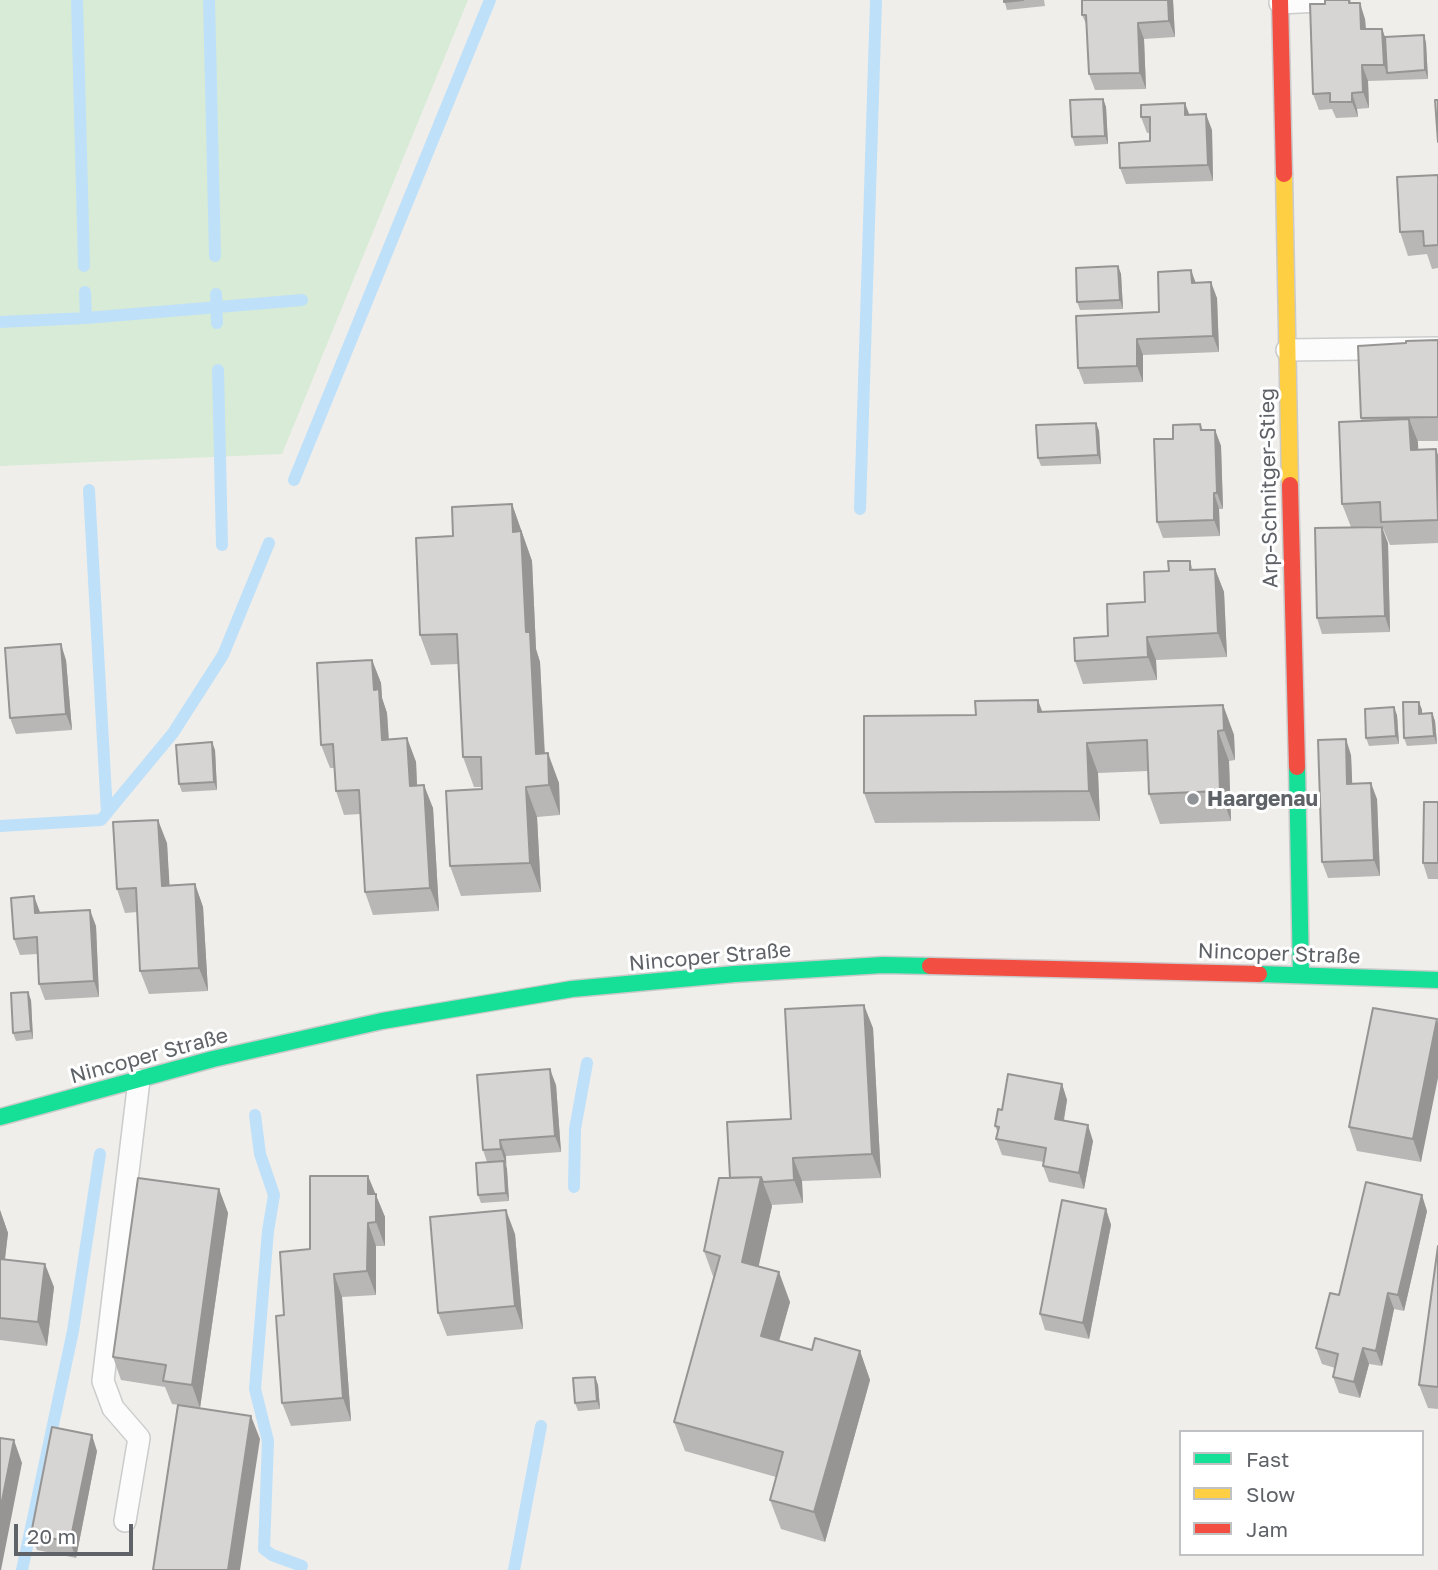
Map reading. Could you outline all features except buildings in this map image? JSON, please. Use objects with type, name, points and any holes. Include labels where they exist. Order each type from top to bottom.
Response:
[{"type":"main road","name":"Arp-Schnitger-Stieg","points":[[1280,1],[1301,975]]},
{"type":"main road","name":"Nincoper Straße","points":[[0,1117],[213,1059],[416,1014],[572,989],[883,965],[1438,980]]},
{"type":"lane","points":[[1280,1],[1339,0]]},
{"type":"lane","points":[[1287,350],[1438,348]]},
{"type":"lane","points":[[125,1521],[139,1438],[113,1408],[103,1381],[139,1080]]},
{"type":"green space","points":[[0,0],[468,0],[282,454],[0,466]]},
{"type":"waterway","points":[[77,0],[84,266]]},
{"type":"waterway","points":[[209,0],[215,256]]},
{"type":"waterway","points":[[294,480],[490,0]]},
{"type":"waterway","points":[[860,509],[876,0]]},
{"type":"waterway","points":[[85,292],[86,318]]},
{"type":"waterway","points":[[216,294],[217,323]]},
{"type":"waterway","points":[[0,322],[86,318],[302,300]]},
{"type":"waterway","points":[[218,370],[222,545]]},
{"type":"waterway","points":[[89,490],[107,813]]},
{"type":"waterway","points":[[0,826],[101,820],[173,733],[223,655],[269,543]]},
{"type":"waterway","points":[[574,1187],[575,1129],[587,1063]]},
{"type":"waterway","points":[[255,1115],[260,1154],[274,1195],[268,1231],[255,1389],[268,1441],[264,1549],[272,1555],[302,1566]]},
{"type":"waterway","points":[[22,1570],[73,1331],[100,1154]]},
{"type":"waterway","points":[[514,1570],[541,1426]]},
{"type":"traffic: fast","points":[[1297,767],[1301,975]]},
{"type":"traffic: fast","points":[[0,1117],[213,1059],[382,1021],[572,989],[735,974],[883,965],[930,966]]},
{"type":"traffic: fast","points":[[1259,974],[1438,980]]},
{"type":"traffic: slow","points":[[1284,174],[1290,485]]},
{"type":"traffic: jam","points":[[1280,0],[1284,174]]},
{"type":"traffic: jam","points":[[1290,485],[1297,767]]},
{"type":"traffic: jam","points":[[930,966],[1259,974]]},
{"type":"place","name":"Haargenau","points":[[1193,799]]}]
